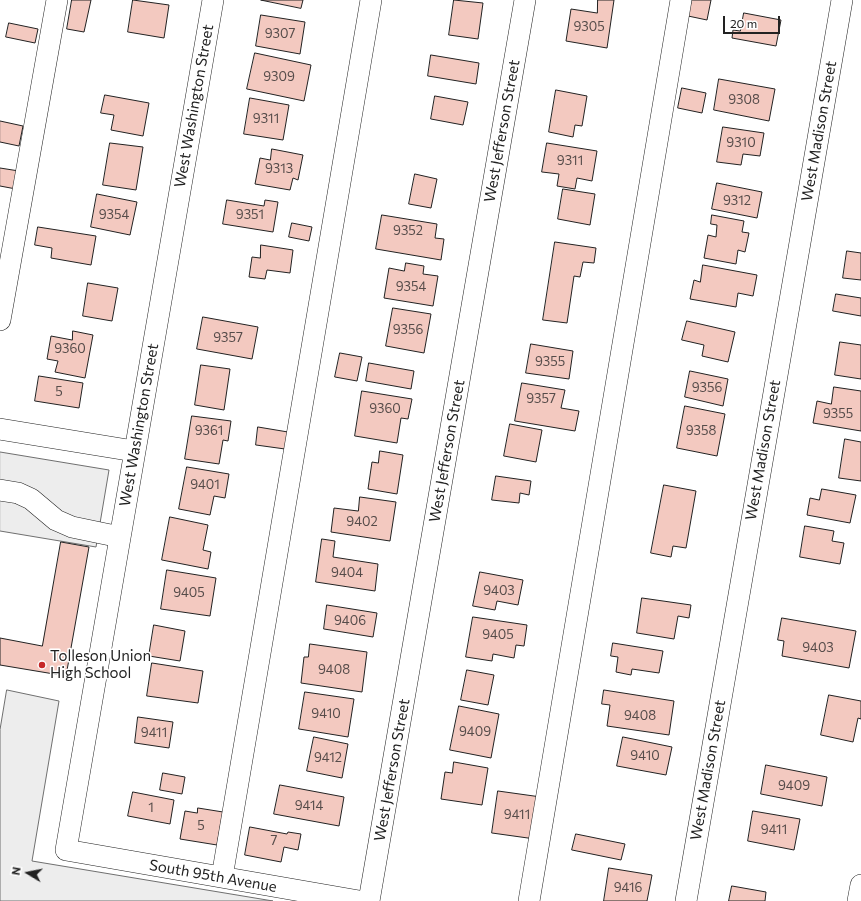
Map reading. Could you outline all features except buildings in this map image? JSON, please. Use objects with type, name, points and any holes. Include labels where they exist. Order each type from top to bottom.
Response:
[{"type":"street","points":[[0,320],[57,0]]},
{"type":"street","name":"West Washington Street","points":[[66,850],[213,0]]},
{"type":"street","points":[[222,877],[371,0]]},
{"type":"street","name":"West Jefferson Street","points":[[369,901],[525,0]]},
{"type":"street","points":[[529,901],[681,0]]},
{"type":"street","name":"West Madison Street","points":[[686,901],[842,0]]},
{"type":"street","points":[[0,428],[134,451]]},
{"type":"street","points":[[0,490],[18,493],[31,499],[56,520],[72,527],[120,537]]},
{"type":"street","name":"South 95th Avenue","points":[[66,850],[359,901]]},
{"type":"street","points":[[858,901],[861,885]]},
{"type":"shaded area","points":[[0,452],[109,470],[96,547],[0,531]]},
{"type":"shaded area","points":[[7,690],[59,701],[32,861],[273,901],[0,901],[0,730]]},
{"type":"place","name":"Tolleson Union High School","points":[[42,665]]}]
